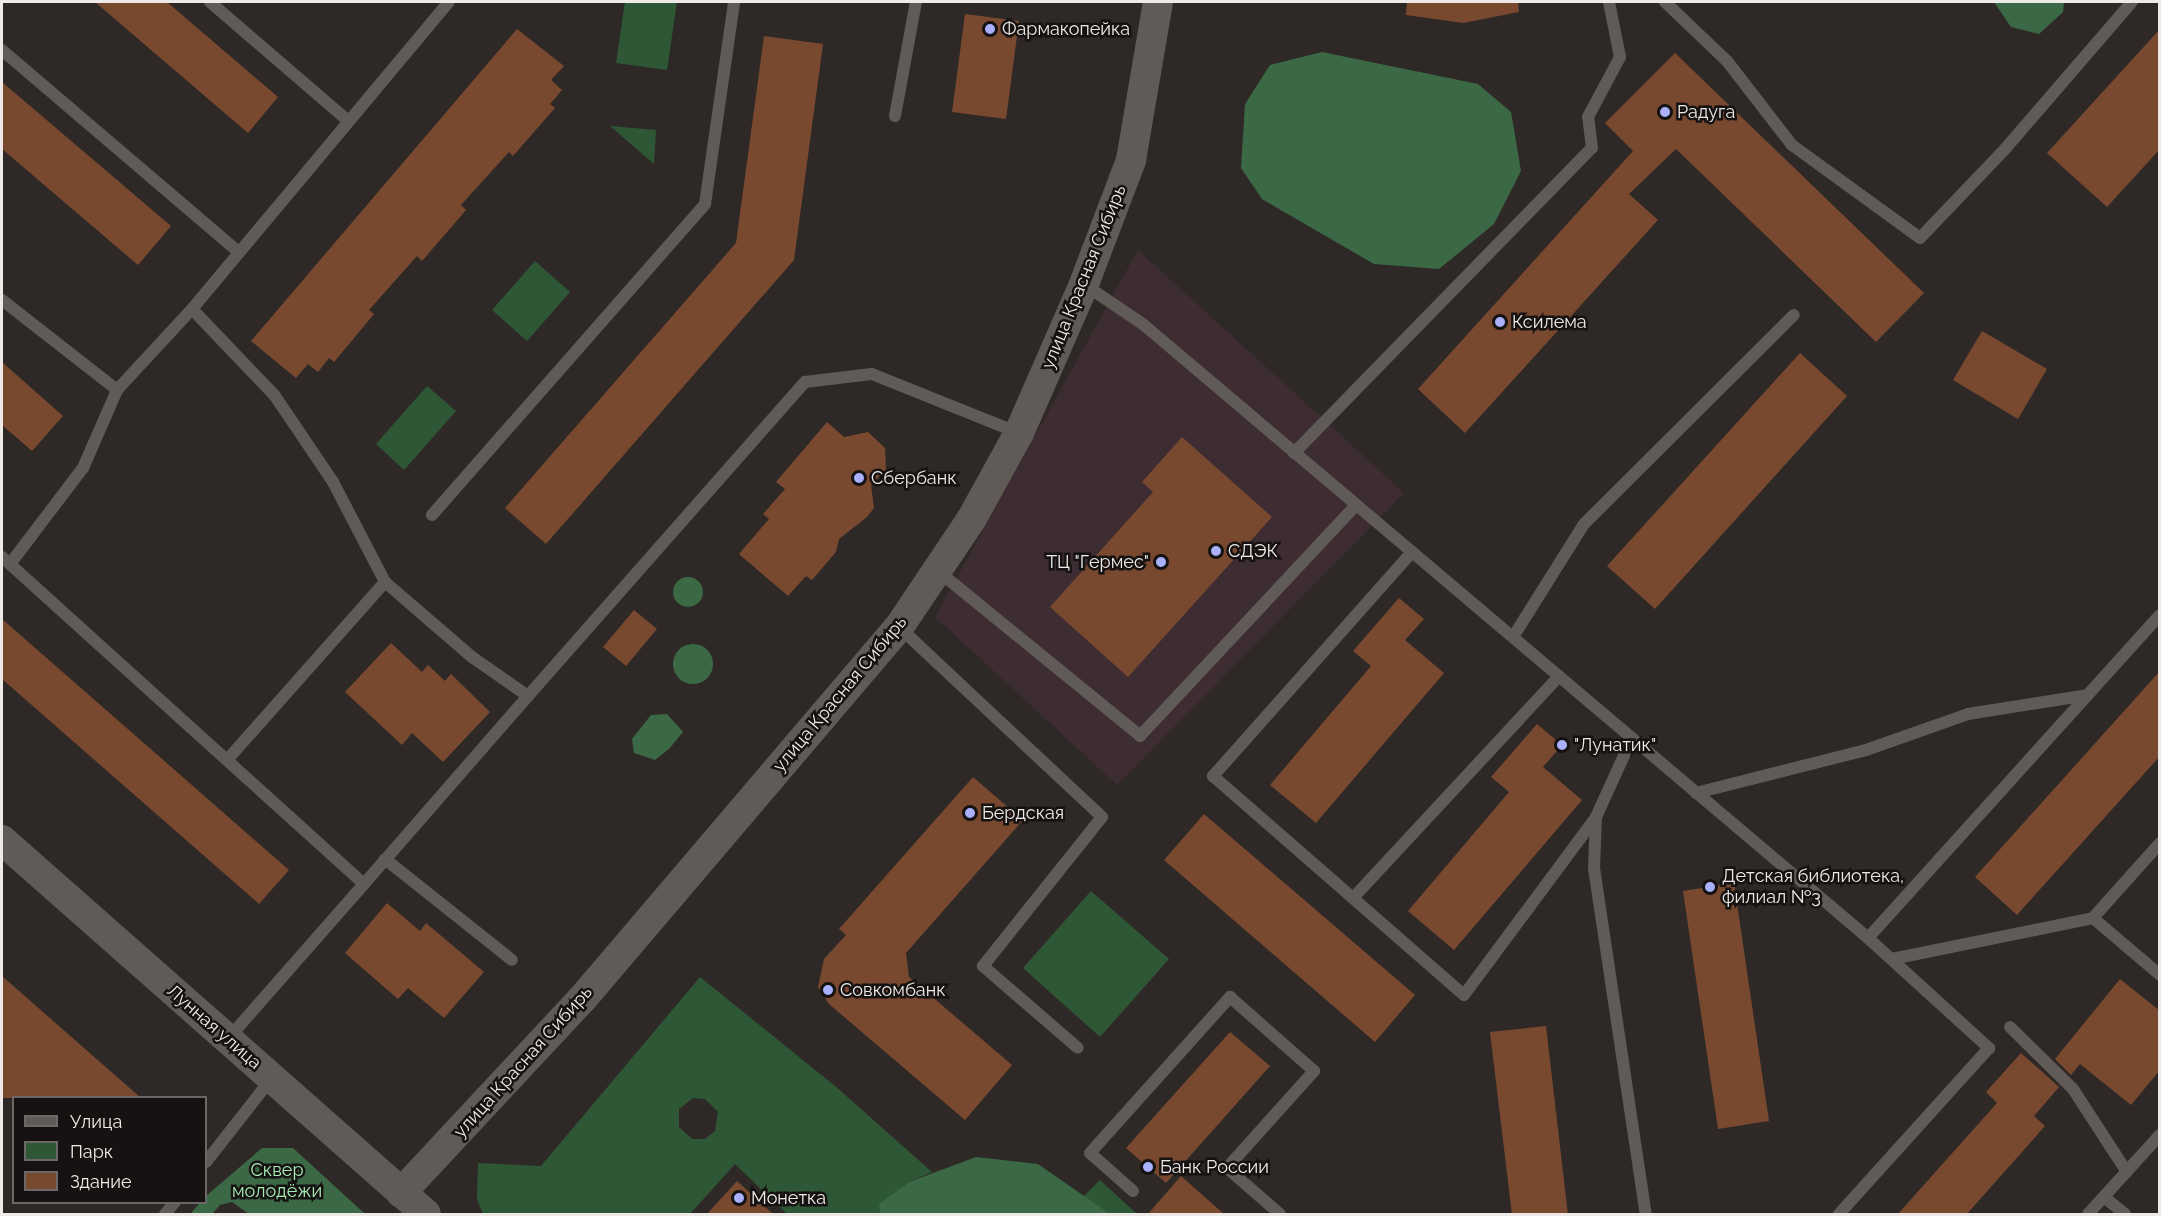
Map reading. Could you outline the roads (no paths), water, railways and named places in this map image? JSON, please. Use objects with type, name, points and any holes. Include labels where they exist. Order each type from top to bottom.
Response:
[{"type":"street","name":"улица Красная Сибирь","points":[[401,1193],[583,998],[899,627],[971,520],[1019,434],[1084,284],[1131,160],[1157,3]]},
{"type":"street","name":"Лунная улица","points":[[3,844],[426,1215]]},
{"type":"lane","points":[[210,2],[347,120]]},
{"type":"lane","points":[[364,884],[6,560],[84,468],[117,390],[192,309],[237,251],[449,2]]},
{"type":"lane","points":[[432,515],[705,204],[734,2]]},
{"type":"lane","points":[[895,116],[916,2]]},
{"type":"lane","points":[[1294,453],[1593,147],[1588,117],[1620,57],[1609,2]]},
{"type":"lane","points":[[1665,2],[1727,61],[1792,145],[1920,238],[2005,149],[2132,2]]},
{"type":"lane","points":[[2,50],[237,251]]},
{"type":"lane","points":[[1084,284],[1144,325],[1892,958],[1989,1048],[1839,1215]]},
{"type":"lane","points":[[2,300],[117,390]]},
{"type":"lane","points":[[192,309],[274,396],[333,482],[385,582],[472,657],[528,696]]},
{"type":"lane","points":[[1513,638],[1584,525],[1794,315]]},
{"type":"lane","points":[[228,1039],[805,382],[872,374],[1019,434]]},
{"type":"lane","points":[[936,569],[1140,736],[1356,505]]},
{"type":"lane","points":[[1412,552],[1213,776],[1464,995],[1596,817],[1632,738]]},
{"type":"lane","points":[[227,760],[385,582]]},
{"type":"lane","points":[[1868,938],[2160,615]]},
{"type":"lane","points":[[899,627],[1102,817],[983,966],[1078,1048]]},
{"type":"lane","points":[[1353,898],[1559,676]]},
{"type":"lane","points":[[1696,793],[1866,750],[1968,714],[2088,695]]},
{"type":"lane","points":[[1596,817],[1594,868],[1646,1215]]},
{"type":"lane","points":[[1892,958],[2093,918],[2160,843]]},
{"type":"lane","points":[[385,859],[512,960]]},
{"type":"lane","points":[[2093,918],[2160,975]]},
{"type":"lane","points":[[1133,1191],[1090,1153],[1230,997],[1314,1071],[1227,1168],[1280,1215]]},
{"type":"lane","points":[[2010,1027],[2073,1089],[2127,1172]]},
{"type":"lane","points":[[207,1161],[272,1078]]},
{"type":"lane","points":[[2088,1215],[2160,1135]]},
{"type":"lane","points":[[2104,1197],[2125,1215]]},
{"type":"place","name":"Фармакопейка","points":[[990,29]]},
{"type":"place","name":"Радуга","points":[[1665,112]]},
{"type":"place","name":"Ксилема","points":[[1500,322]]},
{"type":"place","name":"Сбербанк","points":[[859,478]]},
{"type":"place","name":"СДЭК","points":[[1216,551]]},
{"type":"place","name":"ТЦ \"Гермес\"","points":[[1161,562]]},
{"type":"place","name":"\"Лунатик\"","points":[[1562,745]]},
{"type":"place","name":"Бердская","points":[[970,813]]},
{"type":"place","name":"Детская библиотека, филиал №3","points":[[1710,887]]},
{"type":"place","name":"Совкомбанк","points":[[828,990]]},
{"type":"place","name":"Банк России","points":[[1148,1167]]},
{"type":"place","name":"Монетка","points":[[739,1198]]},
{"type":"park label","name":"Сквер молодёжи","points":[[277,1181]]}]
